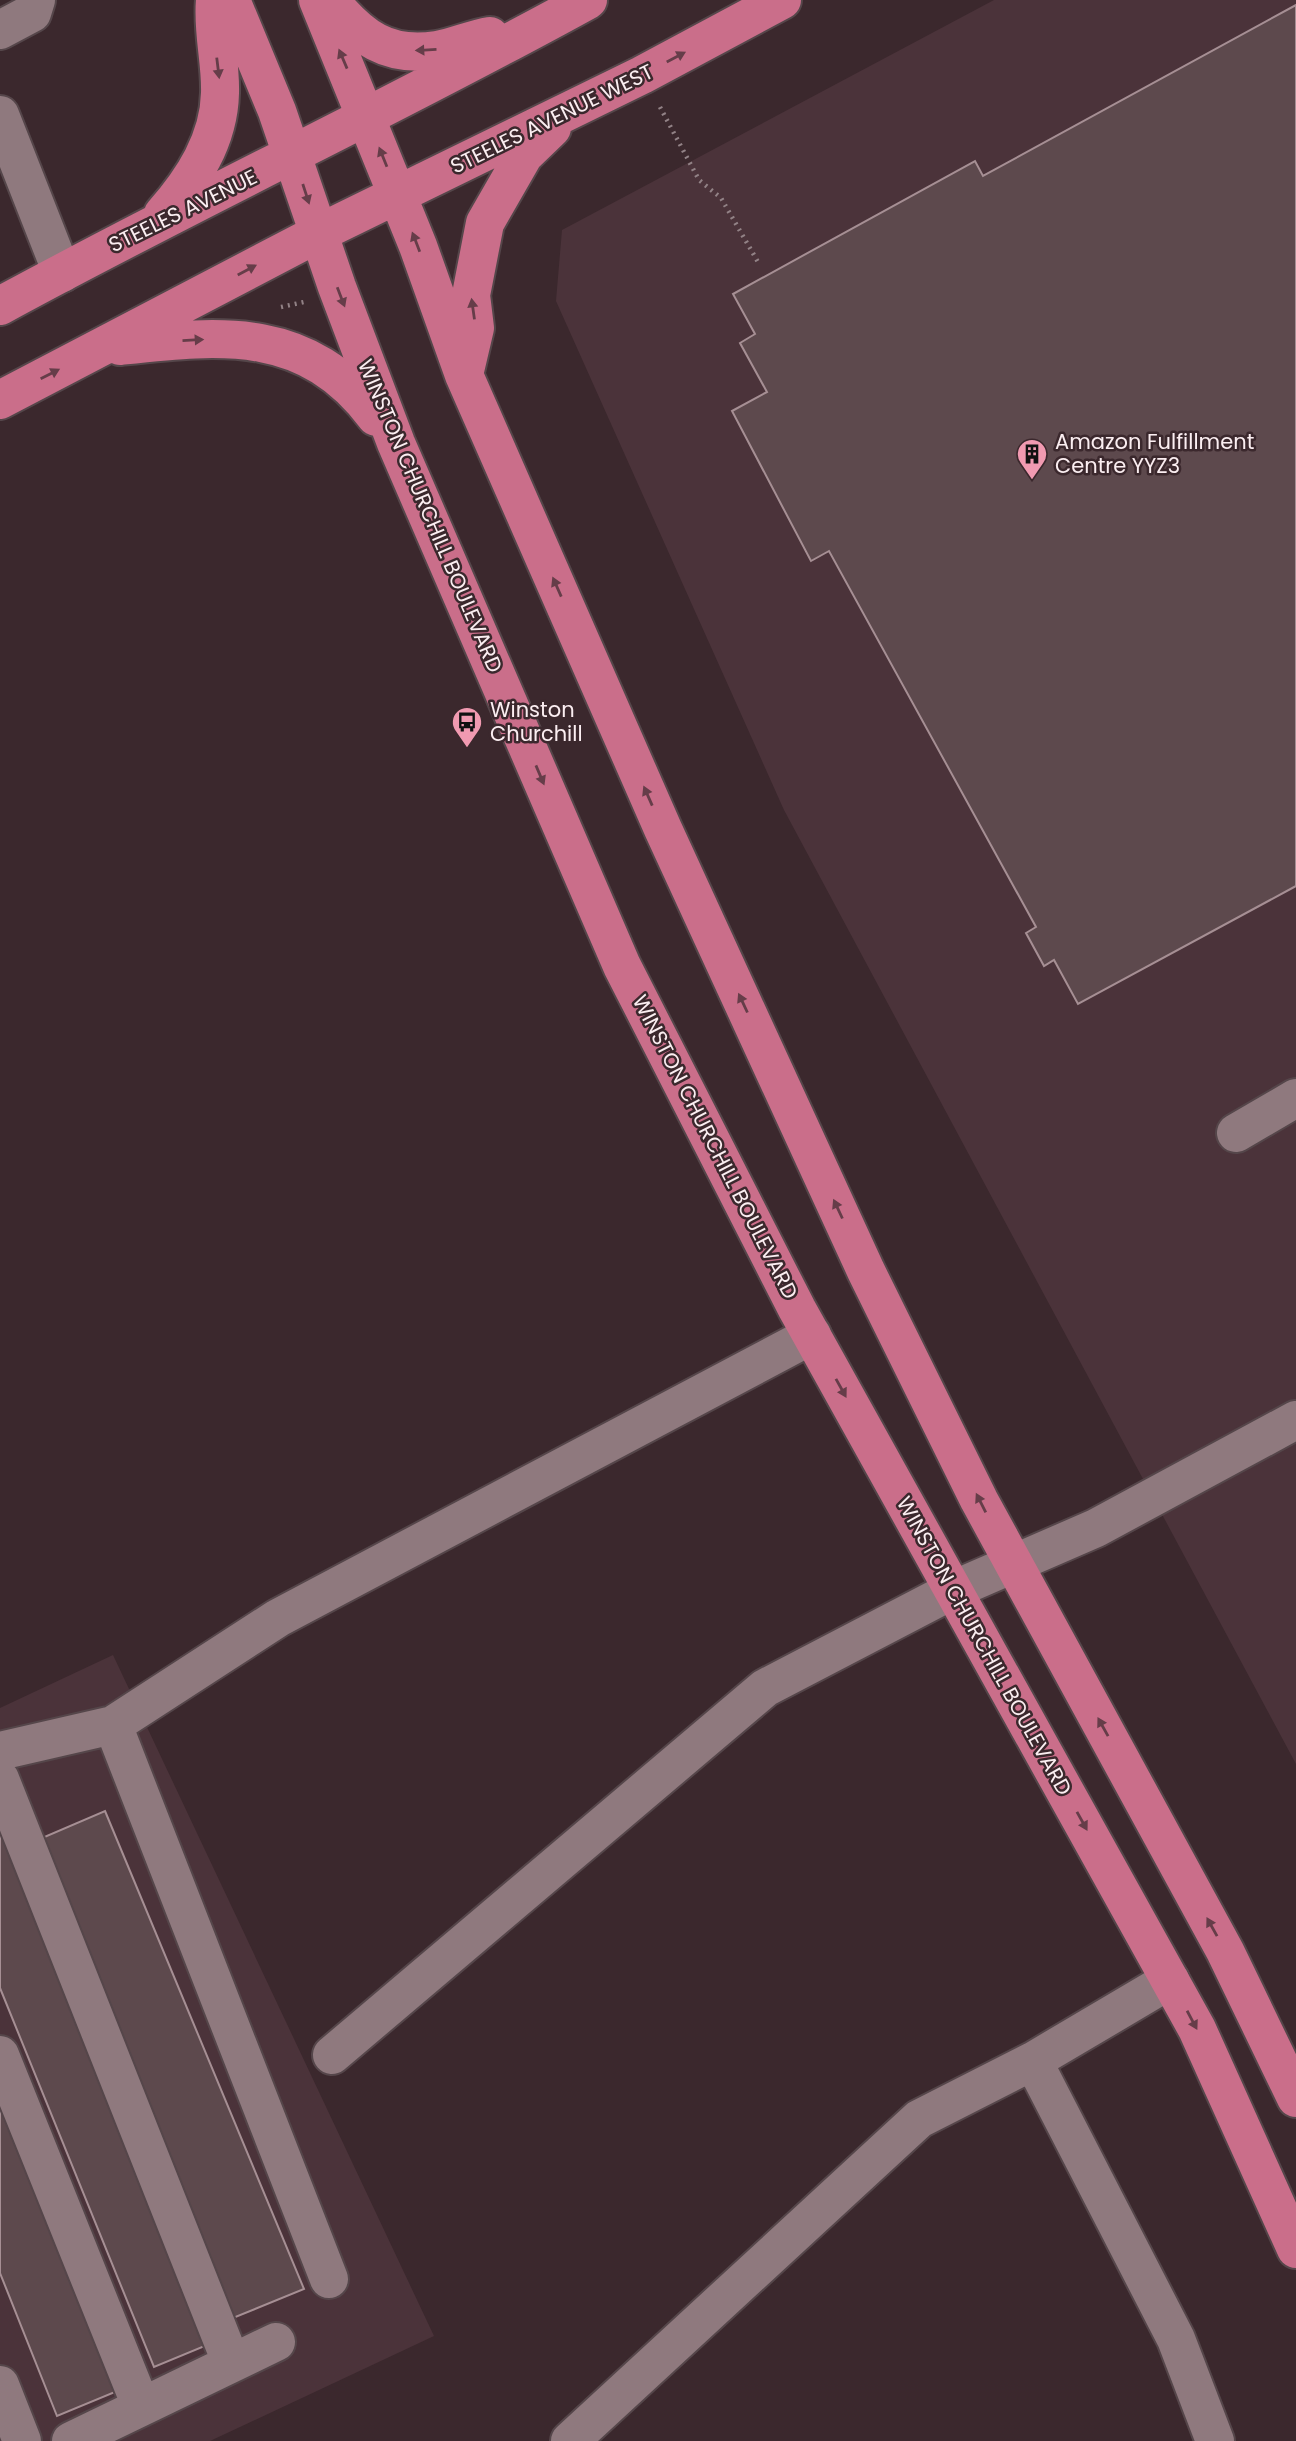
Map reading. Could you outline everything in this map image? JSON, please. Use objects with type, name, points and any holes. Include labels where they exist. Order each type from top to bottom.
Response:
[{"type":"main road","points":[[157,221],[187,187],[215,129],[220,93],[213,30],[215,0]]},
{"type":"main road","name":"WINSTON CHURCHILL BOULEVARD","points":[[231,0],[293,156],[396,443],[622,966],[812,1335],[1197,2029],[1296,2249]]},
{"type":"main road","points":[[318,0],[399,196],[464,375],[663,829],[866,1271],[979,1500],[1225,1951],[1296,2098]]},
{"type":"main road","points":[[330,0],[379,46],[409,51],[438,50],[474,38],[540,26]]},
{"type":"main road","points":[[367,118],[587,0]]},
{"type":"main road","name":"STEELES AVENUE WEST","points":[[319,233],[642,75],[782,0]]},
{"type":"main road","points":[[464,375],[475,328],[471,295],[485,223],[524,155],[571,110]]},
{"type":"main road","name":"STEELES AVENUE","points":[[0,306],[157,221],[367,118]]},
{"type":"main road","points":[[0,400],[319,233]]},
{"type":"main road","points":[[100,348],[232,337],[260,340],[342,378],[396,443]]},
{"type":"lane","points":[[0,30],[32,13],[36,0]]},
{"type":"lane","points":[[0,115],[62,272]]},
{"type":"lane","points":[[1236,1133],[1296,1098]]},
{"type":"lane","points":[[0,1751],[113,1726],[278,1618],[812,1335]]},
{"type":"lane","points":[[332,2055],[765,1688],[953,1590],[1096,1528],[1296,1420]]},
{"type":"lane","points":[[113,1726],[329,2279]]},
{"type":"lane","points":[[0,1779],[231,2362]]},
{"type":"lane","points":[[570,2441],[919,2119],[1033,2061],[1171,1980]]},
{"type":"lane","points":[[0,2055],[141,2406]]},
{"type":"lane","points":[[1033,2061],[1176,2339],[1215,2441]]},
{"type":"lane","points":[[71,2441],[276,2342]]},
{"type":"lane","points":[[0,2385],[22,2441]]},
{"type":"path","points":[[642,75],[699,180],[722,198],[758,262]]},
{"type":"path","points":[[281,307],[306,302]]},
{"type":"shaded area","points":[[994,0],[1296,0],[1296,1764],[784,810],[556,301],[562,230]]},
{"type":"shaded area","points":[[113,1655],[434,2336],[210,2441],[0,2441],[0,1708]]},
{"type":"building","name":"Amazon Fulfillment Centre YYZ3","points":[[1296,5],[1296,886],[1078,1004],[1054,960],[1044,966],[1026,933],[1036,927],[829,551],[811,561],[732,411],[767,392],[740,343],[755,334],[733,294],[975,161],[983,176]]},
{"type":"building","points":[[105,1811],[304,2289],[233,2318],[35,1841]]},
{"type":"building","points":[[0,1822],[212,2343],[154,2367],[0,1988]]},
{"type":"building","points":[[0,2102],[115,2392],[57,2416],[0,2273]]},
{"type":"place","name":"Amazon Fulfillment Centre YYZ3","points":[[1032,481]]},
{"type":"place","name":"Winston Churchill","points":[[467,749]]}]
